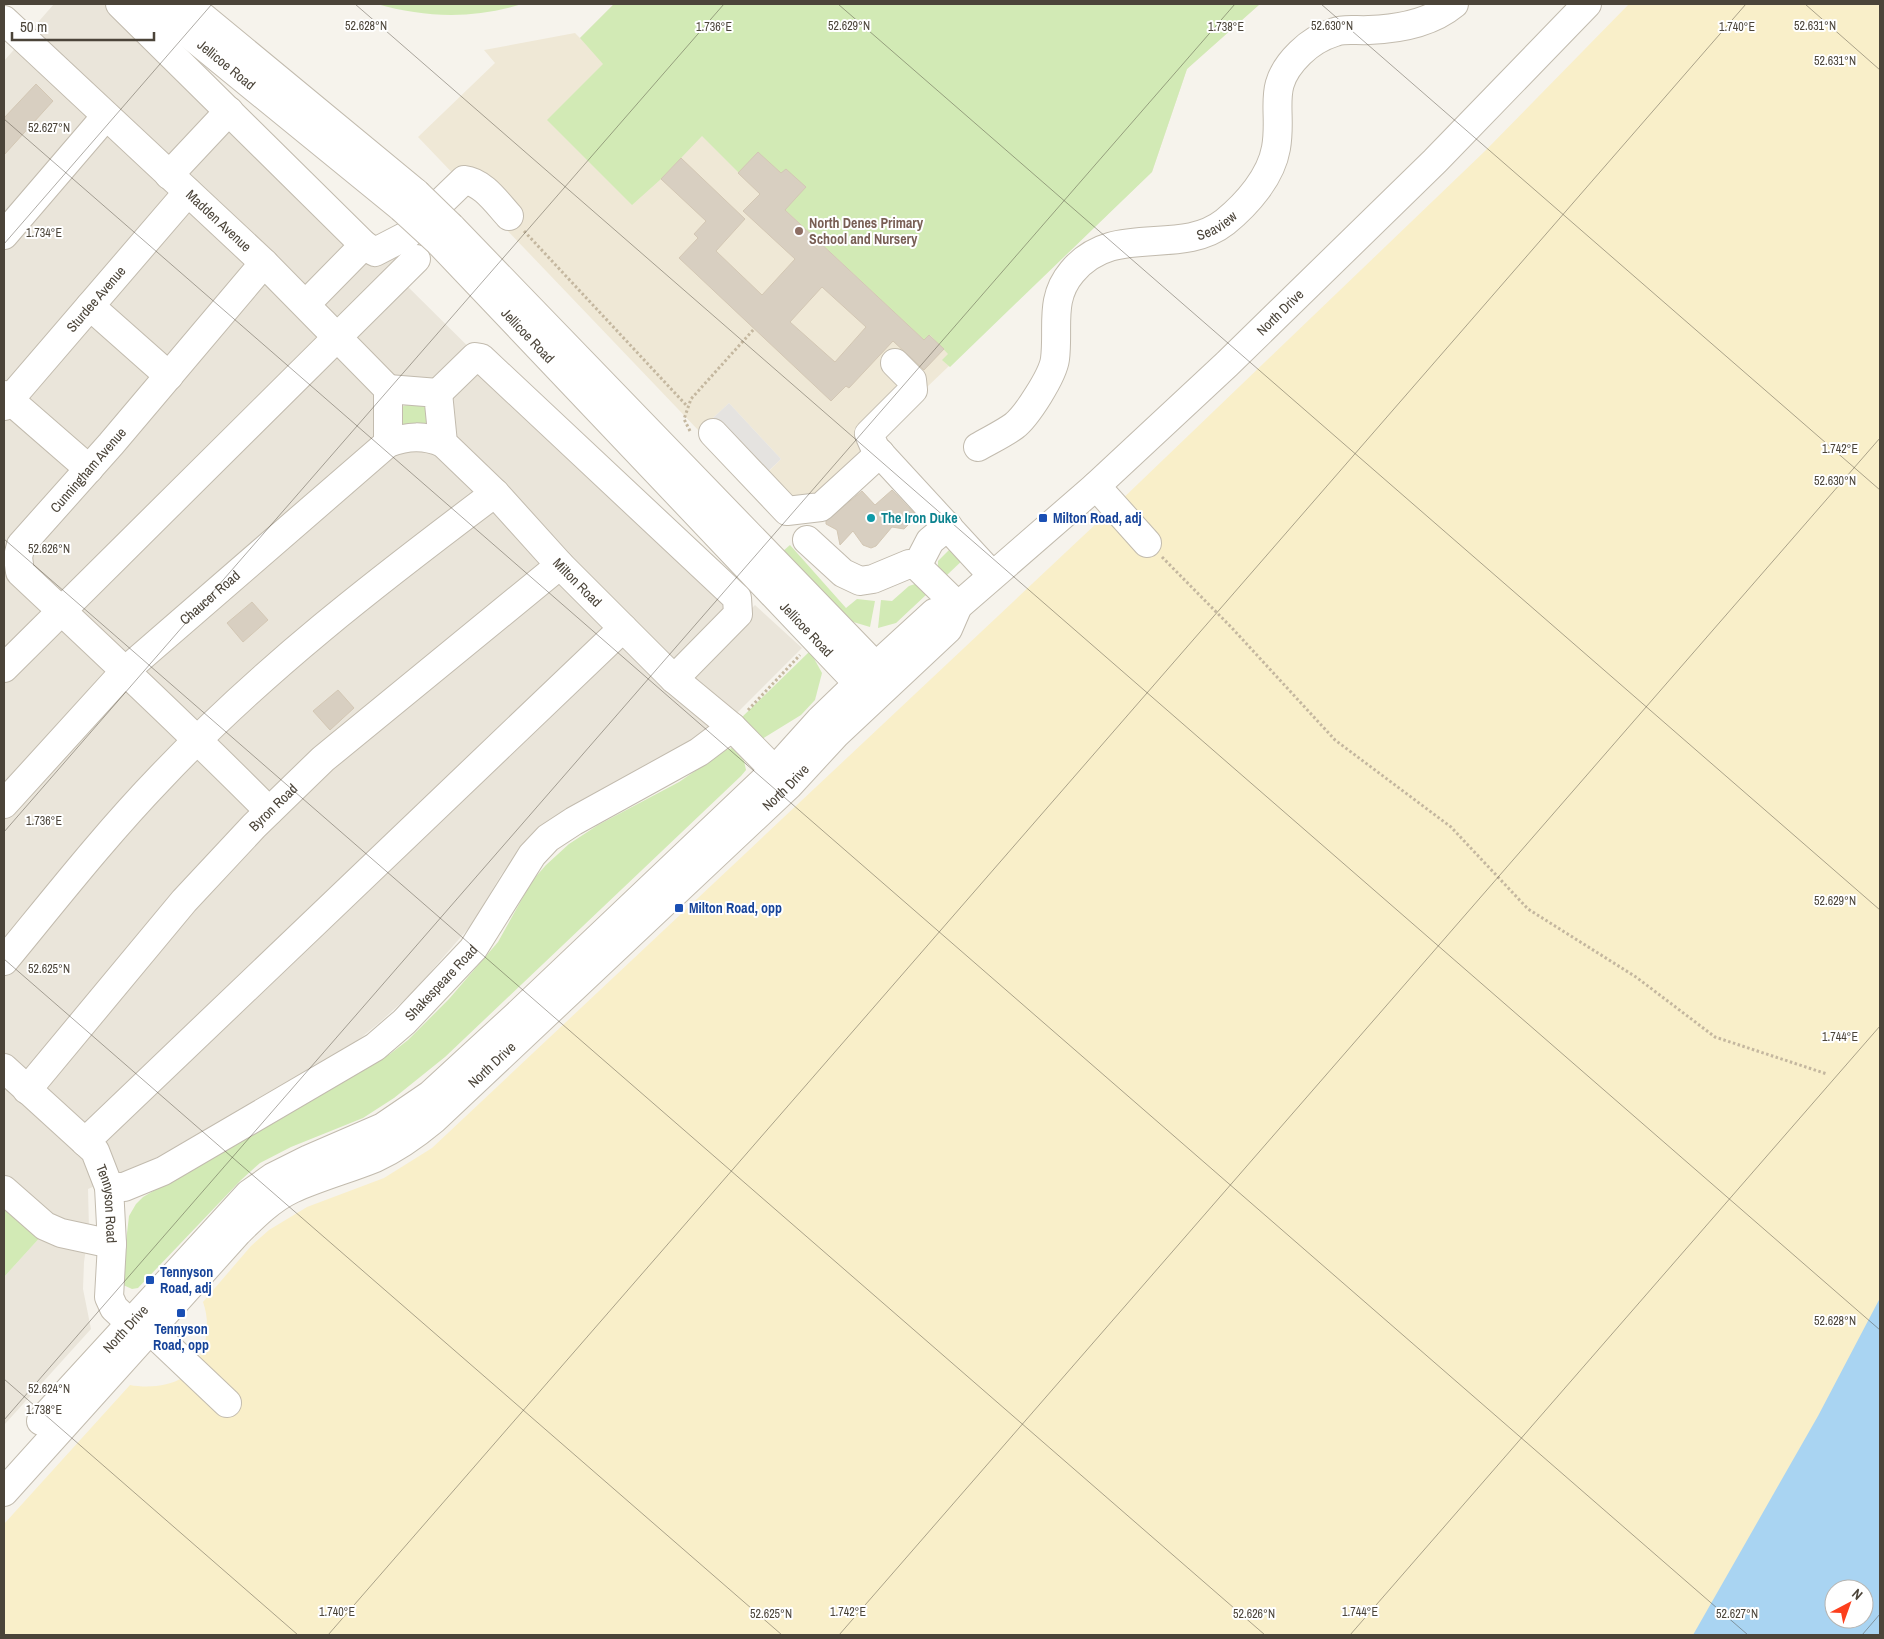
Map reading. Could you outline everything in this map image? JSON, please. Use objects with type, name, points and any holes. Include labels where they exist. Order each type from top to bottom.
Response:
[{"type":"street","points":[[4,9],[8,4]]},
{"type":"street","points":[[120,4],[364,245],[375,252],[406,236],[464,180],[472,181],[480,187],[509,216]]},
{"type":"street","name":"Jellicoe Road","points":[[152,4],[409,201]]},
{"type":"street","name":"Jellicoe Road","points":[[187,4],[445,235],[874,683]]},
{"type":"street","name":"Seaview","points":[[978,447],[1015,425],[1028,410],[1047,378],[1055,361],[1058,294],[1070,273],[1084,258],[1098,249],[1120,242],[1186,238],[1211,230],[1225,222],[1254,192],[1270,170],[1276,147],[1276,95],[1284,70],[1301,52],[1313,42],[1336,31],[1371,30],[1417,23],[1440,14],[1454,4]]},
{"type":"street","name":"North Drive","points":[[4,1464],[262,1208],[291,1190],[376,1157],[394,1148],[412,1138],[433,1120],[782,777],[836,734],[874,683],[948,629],[958,606],[1096,486],[1364,231],[1587,4]]},
{"type":"street","name":"Madden Avenue","points":[[4,20],[264,263],[338,336],[388,389]]},
{"type":"street","name":"Sturdee Avenue","points":[[6,400],[90,306],[179,184],[229,111]]},
{"type":"street","points":[[4,235],[106,116]]},
{"type":"street","name":"Jellicoe Road","points":[[445,235],[817,638],[874,683]]},
{"type":"street","points":[[306,304],[364,245]]},
{"type":"street","points":[[4,668],[416,259]]},
{"type":"street","name":"Cunningham Avenue","points":[[264,263],[21,545],[18,557],[9,564],[198,740],[269,811]]},
{"type":"street","points":[[90,306],[168,376]]},
{"type":"street","points":[[388,443],[388,389],[438,393],[475,357],[481,358],[738,598],[738,614],[674,679]]},
{"type":"street","points":[[895,363],[912,380],[914,385],[908,395],[869,434],[869,438],[880,453],[992,575]]},
{"type":"street","points":[[438,393],[443,442]]},
{"type":"street","points":[[6,400],[88,469]]},
{"type":"street","points":[[713,433],[786,511],[821,507],[880,453]]},
{"type":"street","name":"Chaucer Road","points":[[4,804],[125,671],[388,443],[404,438],[416,437],[431,437],[443,442]]},
{"type":"street","name":"Milton Road","points":[[443,442],[495,493],[560,565],[674,679],[732,727],[782,777]]},
{"type":"street","points":[[1096,486],[1148,543]]},
{"type":"street","points":[[4,961],[160,777],[198,740],[290,654],[389,573],[495,493]]},
{"type":"street","points":[[917,566],[930,541],[948,526]]},
{"type":"street","points":[[807,540],[843,574],[860,581],[873,579],[909,564],[917,566],[958,606]]},
{"type":"street","name":"Byron Road","points":[[27,1090],[184,901],[269,811],[323,759],[560,565]]},
{"type":"street","points":[[85,1142],[623,628]]},
{"type":"street","name":"Shakespeare Road","points":[[108,1187],[124,1187],[163,1171],[375,1047],[422,1004],[473,949],[515,880],[532,855],[548,838],[574,821],[699,752],[732,727]]},
{"type":"street","name":"Tennyson Road","points":[[4,1068],[96,1151],[108,1187],[112,1244],[109,1297],[114,1308],[227,1403]]},
{"type":"street","points":[[4,1190],[45,1226],[61,1233],[112,1244]]},
{"type":"street","name":"North Drive","points":[[4,1492],[141,1330]]},
{"type":"path","points":[[509,216],[687,406]]},
{"type":"path","points":[[683,431],[686,427]]},
{"type":"path","points":[[1148,543],[1232,628],[1335,740],[1451,827],[1528,909],[1636,977],[1715,1037],[1828,1074]]},
{"type":"path","points":[[732,727],[817,638]]},
{"type":"shaded area","points":[[54,4],[114,4],[402,264],[394,273],[742,618],[755,605],[802,648],[735,715],[565,813],[521,848],[501,875],[473,923],[413,992],[347,1049],[143,1165],[88,1189],[89,1229],[84,1262],[83,1289],[91,1329],[4,1425],[4,1277],[44,1233],[4,1182],[4,61]]},
{"type":"shaded area","name":"North Denes Primary School and Nursery","points":[[614,4],[1260,4],[1187,69],[1152,172],[811,498],[788,501],[765,475],[781,459],[729,403],[699,431],[418,137],[495,63],[484,50],[575,33],[580,38]]},
{"type":"shaded area","points":[[729,403],[781,459],[752,487],[699,431]]},
{"type":"green space","points":[[377,4],[522,4],[486,12],[450,15],[413,12]]},
{"type":"green space","points":[[614,4],[1260,4],[1187,69],[1152,172],[950,367],[942,360],[948,354],[930,335],[924,340],[764,190],[752,186],[702,136],[661,179],[632,205],[547,120],[603,64],[580,38]]},
{"type":"green space","points":[[410,404],[427,405],[433,424],[426,426],[402,425],[398,422],[398,408]]},
{"type":"green space","points":[[957,542],[968,555],[947,575],[938,567],[938,561]]},
{"type":"green space","points":[[790,545],[846,608],[857,599],[875,601],[870,627],[850,621],[782,552]]},
{"type":"green space","points":[[915,584],[927,594],[896,623],[878,628],[881,600],[892,601],[909,586]]},
{"type":"green space","points":[[810,651],[822,673],[815,700],[801,715],[762,739],[739,720]]},
{"type":"green space","points":[[732,748],[744,761],[746,770],[741,776],[445,1057],[394,1098],[363,1118],[291,1147],[260,1163],[241,1180],[138,1288],[132,1289],[121,1284],[129,1216],[143,1197],[390,1054],[408,1040],[449,999],[498,942],[532,881],[569,844],[598,825],[679,782],[726,750]]},
{"type":"green space","points":[[4,1197],[44,1233],[4,1277]]},
{"type":"sand","points":[[1629,4],[1880,4],[1880,1315],[1705,1635],[4,1635],[4,1524],[130,1385],[164,1385],[183,1377],[191,1370],[202,1352],[207,1332],[206,1311],[203,1302],[251,1246],[269,1230],[307,1207],[384,1178],[432,1148],[1115,506],[1485,151]]},
{"type":"water","points":[[1880,1298],[1880,1635],[1693,1635],[1818,1416]]},
{"type":"building","points":[[36,84],[53,101],[4,155],[4,118]]},
{"type":"building","points":[[758,152],[781,173],[786,169],[806,187],[785,210],[924,340],[929,335],[944,349],[924,370],[893,341],[849,388],[846,386],[831,401],[679,258],[698,238],[694,234],[706,221],[661,179],[681,158],[745,219],[716,251],[762,295],[795,259],[743,211],[760,194],[738,173]],"holes":[[[822,287],[866,327],[835,362],[790,322]]]},
{"type":"building","name":"The Iron Duke","points":[[892,490],[917,516],[904,529],[892,527],[876,546],[871,548],[863,545],[853,531],[840,545],[837,530],[826,524],[826,521],[862,491],[875,505]]},
{"type":"building","points":[[252,602],[268,620],[243,642],[227,623]]},
{"type":"building","points":[[338,690],[354,708],[330,730],[313,711]]},
{"type":"place","name":"North Denes Primary School and Nursery","points":[[799,231]]},
{"type":"place","name":"The Iron Duke","points":[[871,518]]},
{"type":"place","name":"Milton Road, adj","points":[[1043,518]]},
{"type":"place","name":"Milton Road, opp","points":[[679,908]]},
{"type":"place","name":"Tennyson Road, adj","points":[[150,1280]]},
{"type":"place","name":"Tennyson Road, opp","points":[[181,1313]]}]
